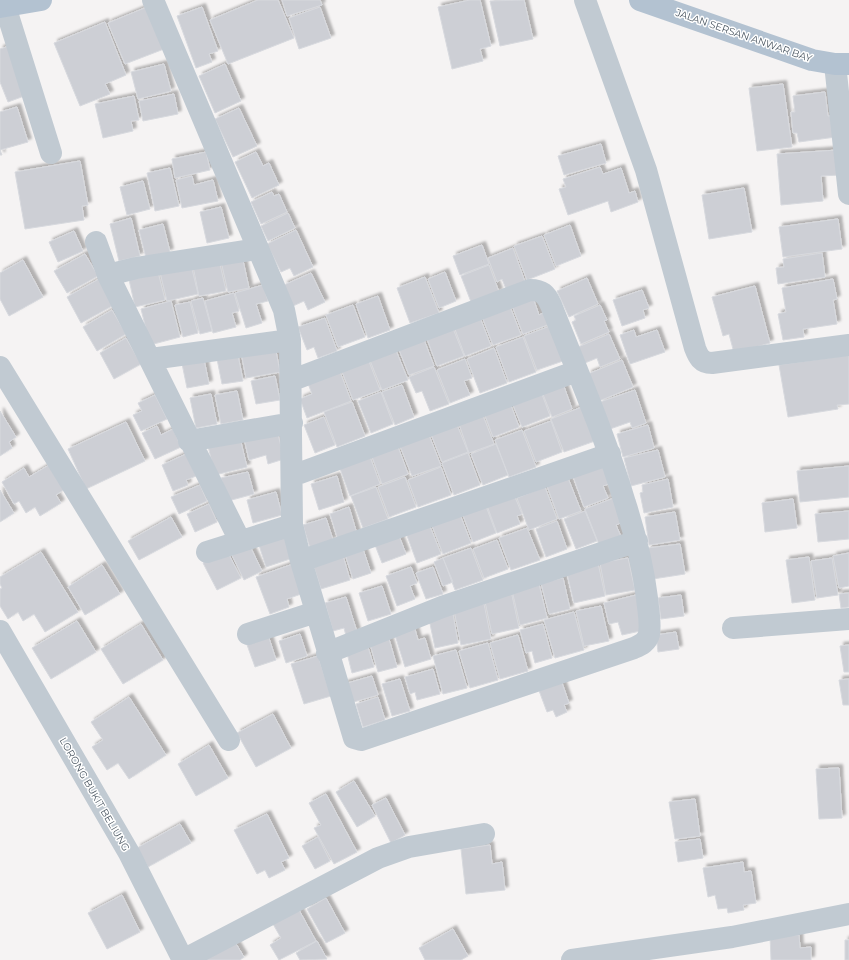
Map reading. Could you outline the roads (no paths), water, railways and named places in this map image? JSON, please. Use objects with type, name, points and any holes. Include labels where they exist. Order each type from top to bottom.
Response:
[{"type":"main road","points":[[3,7],[38,0]]},
{"type":"main road","name":"JALAN SERSAN ANWAR BAY","points":[[640,0],[812,60],[842,64]]},
{"type":"street","points":[[153,0],[284,310],[290,340],[290,381],[292,423],[292,525],[327,653],[351,733],[358,740],[634,648],[644,642],[649,634],[645,586],[637,541],[610,454],[547,297],[541,291],[530,290],[290,381]]},
{"type":"street","points":[[585,0],[646,170],[676,281],[699,358],[705,362],[712,363],[849,345]]},
{"type":"street","points":[[3,7],[51,153]]},
{"type":"street","points":[[842,64],[849,194]]},
{"type":"street","points":[[96,242],[108,275],[151,359],[189,441],[240,541]]},
{"type":"street","points":[[108,275],[136,268],[257,249]]},
{"type":"street","points":[[151,359],[290,340]]},
{"type":"street","points":[[0,367],[229,740]]},
{"type":"street","points":[[292,476],[577,371]]},
{"type":"street","points":[[189,441],[292,423]]},
{"type":"street","points":[[301,561],[610,454]]},
{"type":"street","points":[[207,552],[292,525]]},
{"type":"street","points":[[327,653],[442,607],[637,541]]},
{"type":"street","points":[[248,634],[316,612]]},
{"type":"street","points":[[733,628],[849,619]]},
{"type":"street","name":"LORONG BUKIT BELIUNG","points":[[0,631],[129,853],[183,960]]},
{"type":"street","points":[[183,960],[378,858],[410,847],[484,834]]},
{"type":"street","points":[[572,960],[732,936],[849,914]]}]
